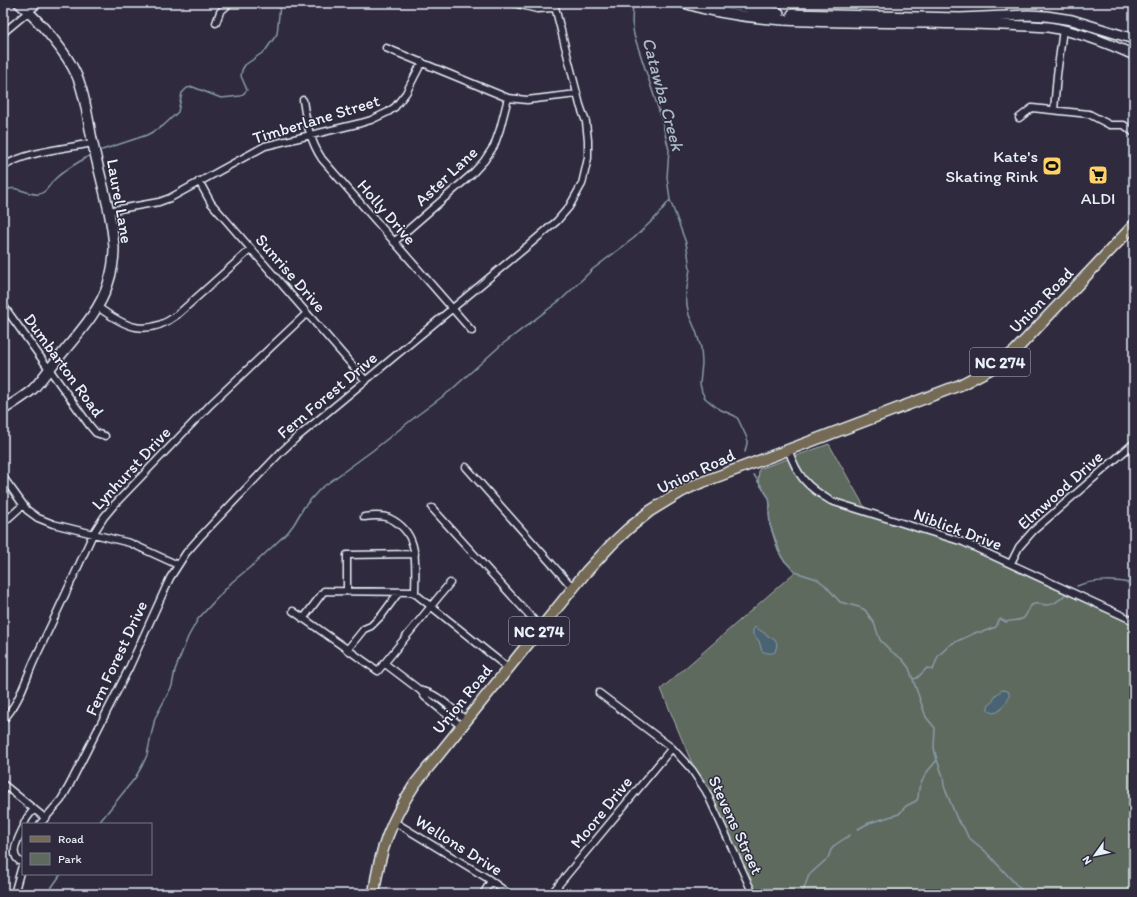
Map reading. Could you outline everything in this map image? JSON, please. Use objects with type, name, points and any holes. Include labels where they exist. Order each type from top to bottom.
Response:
[{"type":"main road","name":"Laurel Lane","points":[[3,410],[34,388],[88,321],[98,307],[108,283],[114,256],[108,211],[77,76],[61,50],[19,3]]},
{"type":"main road","points":[[684,3],[716,12],[738,16],[822,18],[1063,29],[1092,37],[1134,55]]},
{"type":"main road","points":[[722,3],[779,13],[822,18],[960,18],[1028,15],[1046,16],[1078,22],[1134,39]]},
{"type":"main road","name":"Union Road","points":[[374,894],[382,851],[393,821],[403,801],[415,784],[573,588],[596,560],[623,532],[650,511],[686,489],[716,476],[960,385],[976,378],[996,366],[1028,339],[1134,225]]},
{"type":"street","points":[[3,34],[39,3]]},
{"type":"street","points":[[216,23],[220,12],[230,3]]},
{"type":"street","points":[[513,3],[537,10],[554,6]]},
{"type":"street","name":"Fern Forest Drive","points":[[41,823],[60,800],[76,774],[129,668],[163,592],[178,565],[200,537],[281,452],[557,221],[574,200],[585,175],[588,149],[586,122],[577,94],[554,6]]},
{"type":"street","points":[[1054,110],[1063,29]]},
{"type":"street","points":[[386,48],[508,98],[532,99],[577,94]]},
{"type":"street","name":"Timberlane Street","points":[[108,211],[164,200],[265,146],[371,120],[388,112],[395,107],[406,93],[422,62]]},
{"type":"street","name":"Aster Lane","points":[[394,242],[472,174],[484,161],[494,146],[508,98]]},
{"type":"street","name":"Holly Drive","points":[[303,100],[305,117],[316,151],[472,331]]},
{"type":"street","points":[[1019,118],[1032,108],[1089,114],[1110,125],[1124,125],[1134,133]]},
{"type":"street","points":[[3,167],[23,156],[93,143]]},
{"type":"street","name":"Sunrise Drive","points":[[199,181],[208,199],[366,381]]},
{"type":"street","points":[[98,307],[114,319],[124,324],[146,328],[161,325],[177,315],[251,249]]},
{"type":"street","name":"Dumbarton Road","points":[[3,305],[90,426],[96,433],[105,436]]},
{"type":"street","name":"Lynhurst Drive","points":[[3,720],[8,716],[19,698],[32,666],[93,534],[114,505],[211,404],[307,313]]},
{"type":"street","name":"Elmwood Drive","points":[[1011,563],[1019,547],[1033,531],[1134,443]]},
{"type":"street","name":"Niblick Drive","points":[[788,449],[799,475],[817,493],[831,501],[963,542],[1134,621]]},
{"type":"street","points":[[466,467],[573,588]]},
{"type":"street","points":[[3,477],[23,505],[34,516],[44,521],[142,547],[178,565]]},
{"type":"street","points":[[3,523],[23,505]]},
{"type":"street","points":[[432,508],[541,628]]},
{"type":"street","points":[[364,517],[388,517],[410,536],[415,554],[415,594]]},
{"type":"street","points":[[347,592],[347,554],[415,554]]},
{"type":"street","points":[[293,611],[378,671],[450,583]]},
{"type":"street","points":[[303,618],[324,591],[414,592],[508,668]]},
{"type":"street","points":[[347,650],[364,629],[371,626],[382,615],[399,592]]},
{"type":"street","points":[[384,663],[422,691],[427,691],[434,696],[464,723]]},
{"type":"street","name":"Stevens Street","points":[[599,693],[672,748],[692,770],[706,791],[751,893]]},
{"type":"street","name":"Moore Drive","points":[[551,894],[672,748]]},
{"type":"street","points":[[3,784],[45,818]]},
{"type":"street","points":[[24,823],[34,809]]},
{"type":"street","name":"Wellons Drive","points":[[393,821],[492,881],[509,894]]},
{"type":"street","points":[[22,830],[14,848],[17,861],[22,862]]},
{"type":"street","points":[[14,894],[22,866]]},
{"type":"street","points":[[483,894],[492,881]]},
{"type":"green space","points":[[829,444],[869,515],[962,544],[1134,624],[1134,894],[755,894],[709,792],[693,766],[661,689],[795,572],[782,558],[778,551],[770,525],[769,498],[758,482],[759,469]]},
{"type":"water","points":[[755,627],[776,641],[777,645],[775,652],[768,653],[762,651],[759,641],[753,634]]},
{"type":"water","points":[[1002,690],[1008,691],[1008,699],[999,711],[993,713],[988,710],[988,706],[992,703],[996,695]]},
{"type":"waterway","points":[[102,150],[147,135],[163,126],[178,112],[182,93],[187,88],[193,87],[221,98],[241,96],[247,90],[241,76],[242,70],[245,65],[265,51],[277,34],[281,3]]},
{"type":"waterway","name":"Catawba Creek","points":[[633,3],[632,22],[634,35],[661,117],[669,150],[667,177],[670,200],[686,243],[688,254],[690,269],[686,294],[687,305],[701,348],[702,363],[700,384],[705,398],[719,409],[735,416],[738,419],[747,438],[745,452]]},
{"type":"waterway","points":[[3,191],[12,188],[35,194],[42,193],[62,173],[89,156]]},
{"type":"waterway","points":[[99,823],[135,778],[142,766],[147,755],[155,718],[172,686],[175,670],[188,637],[198,619],[232,582],[254,564],[288,532],[304,507],[320,489],[450,391],[500,346],[563,298],[593,269],[634,238],[656,217],[670,200]]},
{"type":"waterway","name":"Catawba Creek","points":[[754,475],[769,498],[770,525],[782,558],[795,572],[817,579],[825,585],[840,602],[865,610],[874,623],[880,640],[892,652],[902,659],[909,668],[926,717],[935,728],[934,748],[943,776],[944,786],[957,819],[964,828],[968,837],[984,850],[1025,894]]},
{"type":"waterway","points":[[1077,586],[1090,582],[1105,581],[1134,584]]},
{"type":"waterway","points":[[913,679],[917,678],[927,668],[933,670],[938,656],[951,644],[977,632],[982,632],[996,627],[1001,619],[1006,622],[1022,619],[1032,605],[1052,604],[1060,600],[1066,594]]},
{"type":"waterway","points":[[858,829],[869,823],[899,814],[906,806],[916,801],[921,783],[927,772],[937,760]]},
{"type":"waterway","points":[[802,894],[809,875],[828,858],[835,845],[850,835]]},
{"type":"waterway","points":[[47,894],[60,875]]},
{"type":"place","name":"Kate's Skating Rink","points":[[1052,166]]},
{"type":"place","name":"ALDI","points":[[1098,175]]}]
